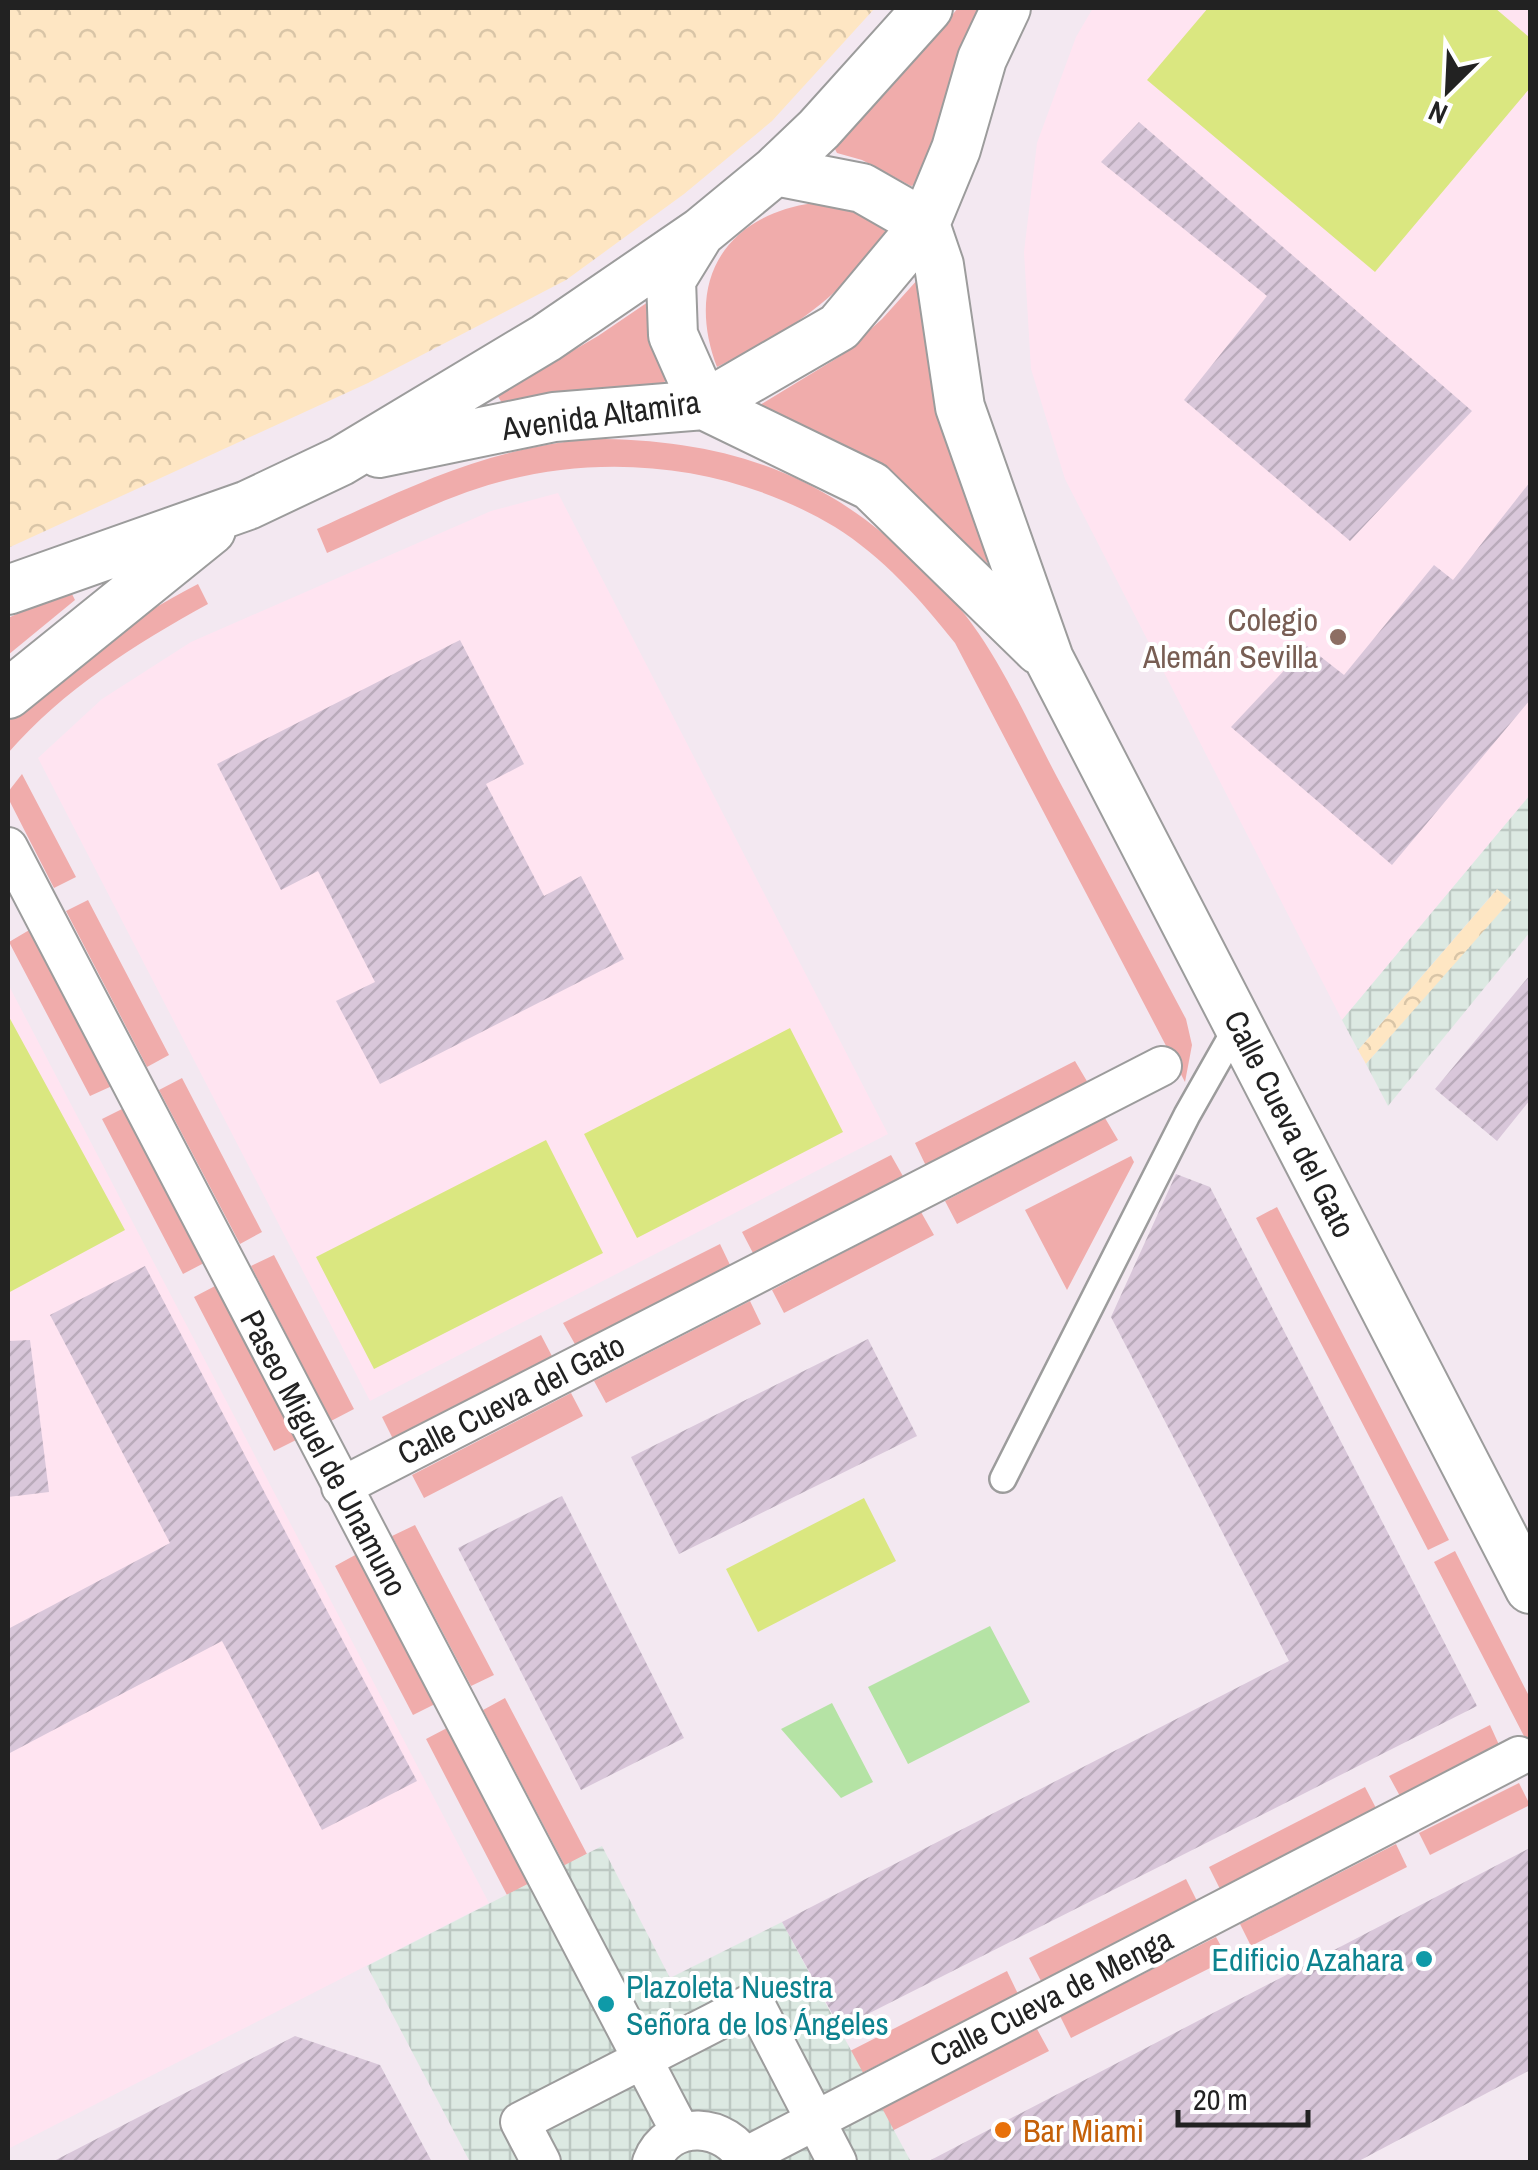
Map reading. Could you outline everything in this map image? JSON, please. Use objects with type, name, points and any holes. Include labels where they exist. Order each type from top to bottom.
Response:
[{"type":"street","name":"Avenida Altamira","points":[[8,590],[242,506],[342,461],[546,338],[701,232],[774,171],[819,129],[928,8]]},
{"type":"street","name":"Avenida Altamira","points":[[342,461],[554,417],[704,405],[838,327],[925,224],[956,149],[982,59],[1006,8]]},
{"type":"street","points":[[774,171],[862,188],[925,224],[939,265],[960,406],[1049,659]]},
{"type":"street","points":[[701,232],[671,280],[673,335],[704,405],[871,486],[1049,659]]},
{"type":"street","name":"Avenida Altamira","points":[[8,694],[242,506]]},
{"type":"street","name":"Calle Cueva del Gato","points":[[1049,659],[1530,1588]]},
{"type":"street","name":"Paseo Miguel de Unamuno","points":[[8,847],[642,2059]]},
{"type":"street","name":"Calle Cueva del Gato","points":[[341,1486],[1162,1066]]},
{"type":"street","name":"Calle Cueva de Menga","points":[[746,2160],[814,2119],[1519,1756]]},
{"type":"street","points":[[541,2162],[520,2122],[754,2002],[837,2162]]},
{"type":"street","points":[[642,2059],[681,2133]]},
{"type":"street","points":[[652,2162],[666,2141],[695,2130],[724,2136],[746,2160]]},
{"type":"lane","points":[[1003,1479],[1186,1115],[1238,1025]]},
{"type":"shaded area","points":[[958,8],[980,8],[918,184],[911,186],[862,160],[837,153],[834,147],[889,90]]},
{"type":"shaded area","name":"Colegio Alemán Sevilla","points":[[1093,8],[1530,8],[1530,795],[1342,1020],[1065,479],[1031,369],[1024,252],[1037,143],[1076,37]]},
{"type":"shaded area","points":[[1208,8],[1495,8],[1530,38],[1530,88],[1375,272],[1147,80]]},
{"type":"shaded area","points":[[813,203],[853,212],[888,233],[850,277],[811,312],[717,367],[708,336],[706,308],[719,258],[735,238],[756,222],[782,210]]},
{"type":"shaded area","points":[[919,278],[935,395],[960,478],[994,557],[987,563],[918,498],[858,455],[755,408],[842,355]]},
{"type":"shaded area","points":[[648,302],[655,305],[667,377],[664,383],[502,403],[497,395]]},
{"type":"shaded area","points":[[592,439],[684,445],[767,466],[806,483],[879,531],[952,600],[1007,680],[1186,1019],[1192,1045],[1185,1082],[955,643],[900,580],[835,527],[748,488],[702,476],[608,467],[513,478],[467,492],[327,553],[317,529],[483,460]]},
{"type":"shaded area","points":[[558,493],[888,1134],[370,1401],[38,758],[102,699],[191,642],[491,511]]},
{"type":"shaded area","points":[[198,584],[208,604],[101,670],[52,709],[8,753],[8,719],[29,699],[98,645]]},
{"type":"shaded area","points":[[70,590],[75,600],[8,655],[8,618]]},
{"type":"shaded area","points":[[22,774],[76,877],[54,888],[8,798],[8,792]]},
{"type":"shaded area","points":[[1530,795],[1530,932],[1388,1106],[1366,1064],[1511,900],[1497,889],[1358,1050],[1342,1020]]},
{"type":"shaded area","points":[[88,900],[169,1055],[147,1067],[66,911]]},
{"type":"shaded area","points":[[31,929],[112,1086],[90,1096],[9,942]]},
{"type":"shaded area","points":[[8,984],[489,1903],[8,2149]]},
{"type":"shaded area","points":[[8,1015],[125,1230],[8,1293]]},
{"type":"shaded area","points":[[790,1028],[843,1132],[637,1238],[584,1134]]},
{"type":"shaded area","points":[[1075,1061],[1088,1083],[926,1166],[915,1143]]},
{"type":"shaded area","points":[[182,1078],[262,1232],[240,1244],[159,1090]]},
{"type":"shaded area","points":[[124,1108],[204,1263],[183,1274],[102,1119]]},
{"type":"shaded area","points":[[1105,1118],[1118,1140],[957,1224],[945,1201]]},
{"type":"shaded area","points":[[546,1140],[603,1253],[374,1369],[316,1257]]},
{"type":"shaded area","points":[[891,1155],[904,1178],[754,1255],[742,1232]]},
{"type":"shaded area","points":[[1131,1156],[1134,1162],[1067,1290],[1025,1210]]},
{"type":"shaded area","points":[[1277,1207],[1449,1540],[1428,1550],[1256,1218]]},
{"type":"shaded area","points":[[921,1212],[934,1235],[784,1313],[772,1290]]},
{"type":"shaded area","points":[[720,1244],[731,1267],[576,1346],[563,1323]]},
{"type":"shaded area","points":[[274,1255],[354,1409],[331,1421],[251,1266]]},
{"type":"shaded area","points":[[217,1285],[296,1440],[274,1451],[194,1297]]},
{"type":"shaded area","points":[[750,1301],[761,1324],[606,1403],[594,1381]]},
{"type":"shaded area","points":[[541,1335],[553,1358],[394,1441],[382,1417]]},
{"type":"shaded area","points":[[571,1393],[583,1416],[424,1498],[412,1475]]},
{"type":"shaded area","points":[[864,1498],[896,1561],[758,1632],[726,1569]]},
{"type":"shaded area","points":[[415,1525],[494,1675],[471,1686],[392,1536]]},
{"type":"shaded area","points":[[1455,1551],[1530,1698],[1527,1742],[1434,1562]]},
{"type":"shaded area","points":[[357,1554],[435,1704],[413,1715],[335,1566]]},
{"type":"shaded area","points":[[990,1626],[1030,1702],[908,1764],[868,1687]]},
{"type":"shaded area","points":[[505,1698],[587,1854],[565,1866],[483,1710]]},
{"type":"shaded area","points":[[832,1703],[873,1782],[841,1798],[781,1729]]},
{"type":"shaded area","points":[[1490,1725],[1500,1747],[1401,1798],[1389,1776]]},
{"type":"shaded area","points":[[447,1728],[529,1884],[507,1895],[426,1739]]},
{"type":"shaded area","points":[[1519,1783],[1530,1805],[1430,1855],[1419,1833]]},
{"type":"shaded area","points":[[1365,1787],[1377,1810],[1220,1889],[1209,1867]]},
{"type":"shaded area","points":[[1396,1844],[1407,1867],[1251,1946],[1240,1924]]},
{"type":"shaded area","name":"Plazoleta Nuestra Señora de los Ángeles","points":[[602,1846],[670,1978],[782,1922],[911,2162],[470,2162],[367,1966]]},
{"type":"shaded area","points":[[1186,1879],[1197,1901],[1041,1981],[1029,1958]]},
{"type":"shaded area","points":[[1216,1937],[1228,1959],[1071,2038],[1060,2016]]},
{"type":"shaded area","points":[[1007,1971],[1018,1994],[862,2073],[850,2051]]},
{"type":"shaded area","points":[[1037,2029],[1049,2051],[892,2131],[881,2108]]},
{"type":"green space","points":[[8,8],[875,8],[772,121],[684,194],[566,280],[368,383],[8,548]]},
{"type":"green space","points":[[1498,888],[1512,901],[1366,1064],[1358,1050]]},
{"type":"building","points":[[1139,122],[1472,411],[1350,541],[1184,400],[1267,296],[1101,162]]},
{"type":"building","points":[[1530,482],[1530,700],[1392,865],[1231,727],[1307,646],[1344,675],[1434,565],[1453,580]]},
{"type":"building","points":[[460,640],[524,764],[486,784],[544,896],[581,876],[624,959],[380,1084],[336,1001],[375,982],[318,871],[281,890],[217,764]]},
{"type":"building","points":[[1530,975],[1530,1100],[1497,1141],[1435,1089]]},
{"type":"building","points":[[1176,1174],[1210,1187],[1477,1706],[840,2028],[782,1922],[1289,1661],[1111,1317]]},
{"type":"building","points":[[145,1266],[417,1781],[322,1830],[222,1641],[8,1754],[8,1629],[170,1543],[50,1315]]},
{"type":"building","points":[[868,1339],[917,1436],[679,1554],[631,1457]]},
{"type":"building","points":[[30,1340],[49,1492],[8,1497],[8,1341]]},
{"type":"building","points":[[562,1496],[684,1738],[581,1790],[458,1548]]},
{"type":"building","name":"Edificio Azahara","points":[[1530,1848],[1530,2070],[1357,2162],[927,2162]]},
{"type":"building","points":[[295,2036],[380,2065],[432,2162],[52,2162]]},
{"type":"place","name":"Colegio Alemán Sevilla","points":[[1338,637]]},
{"type":"place","name":"Edificio Azahara","points":[[1424,1959]]},
{"type":"place","name":"Plazoleta Nuestra Señora de los Ángeles","points":[[606,2004]]},
{"type":"place","name":"Bar Miami","points":[[1003,2130]]}]
